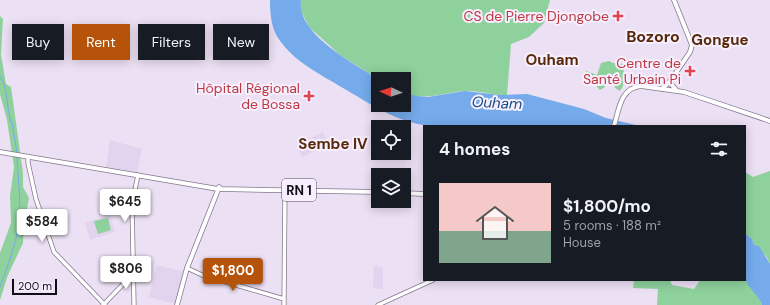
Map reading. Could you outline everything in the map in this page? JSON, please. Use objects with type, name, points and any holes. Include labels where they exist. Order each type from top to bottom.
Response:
[{"type":"main road","points":[[662,89],[671,80],[690,52],[692,45],[674,0]]},
{"type":"main road","points":[[671,80],[671,84],[678,91]]},
{"type":"main road","points":[[614,125],[622,97],[628,90],[637,86],[678,91],[770,121]]},
{"type":"main road","name":"RN 1","points":[[0,152],[219,189],[371,192]]},
{"type":"main road","points":[[177,305],[187,268],[219,189]]},
{"type":"main road","points":[[411,193],[423,194]]},
{"type":"street","points":[[28,157],[36,199],[54,252],[104,305],[133,274]]},
{"type":"street","points":[[134,305],[132,204],[138,175]]},
{"type":"street","points":[[284,305],[285,190]]},
{"type":"street","points":[[187,268],[202,275],[284,299]]},
{"type":"street","points":[[378,305],[431,281]]},
{"type":"shaded area","points":[[323,132],[329,144],[302,157],[296,145]]},
{"type":"shaded area","points":[[110,140],[142,149],[137,172],[106,167]]},
{"type":"shaded area","points":[[110,215],[115,232],[90,240],[85,223]]},
{"type":"shaded area","points":[[157,265],[184,272],[176,304],[149,297]]},
{"type":"shaded area","points":[[374,266],[383,267],[383,289],[373,288]]},
{"type":"green space","points":[[301,0],[550,0],[544,23],[529,37],[511,44],[507,95],[470,91],[428,96],[411,95],[411,72],[371,72],[371,75],[340,55],[309,27],[300,9]]},
{"type":"green space","points":[[0,16],[3,19],[1,55],[6,84],[11,87],[23,173],[23,187],[29,198],[24,224],[23,243],[8,275],[0,300],[0,253],[11,223],[10,196],[14,167],[7,120],[0,94]]},
{"type":"green space","points":[[609,61],[624,64],[623,86],[620,91],[615,88],[613,76],[608,75],[605,80],[605,87],[600,90],[594,80],[586,75],[586,71],[597,75],[601,63]]},
{"type":"green space","points":[[770,171],[770,264],[766,256],[754,245],[752,239],[746,234],[746,173],[753,177]]},
{"type":"green space","points":[[108,218],[111,230],[98,234],[94,221]]},
{"type":"green space","points":[[746,280],[759,298],[762,305],[657,305],[658,289],[633,288],[634,281],[670,281],[672,285],[694,289],[699,281]]},
{"type":"water","points":[[270,0],[301,0],[302,12],[308,24],[317,36],[342,56],[371,75],[371,104],[325,78],[300,61],[284,46],[278,38],[272,25]]},
{"type":"water","points":[[465,91],[500,95],[527,94],[584,109],[606,118],[636,125],[423,125],[412,123],[411,120],[404,120],[385,112],[411,112],[411,95],[428,97]]},
{"type":"water","points":[[746,234],[752,239],[754,245],[759,246],[770,264],[770,305],[762,305],[746,281]]},
{"type":"waterway","points":[[0,76],[5,87],[11,122]]},
{"type":"waterway","points":[[12,122],[17,153]]},
{"type":"waterway","points":[[0,287],[9,264],[18,230],[20,197],[17,157]]},
{"type":"place","name":"CS de Pierre Djongobe","points":[[618,16]]},
{"type":"place","name":"Centre de Santé Urbain Pi","points":[[690,71]]},
{"type":"place","name":"Hôpital Régional de Bossa","points":[[309,96]]},
{"type":"district","name":"Bozoro","points":[[653,36]]},
{"type":"district","name":"Gongue","points":[[720,40]]},
{"type":"district","name":"Ouham","points":[[552,60]]},
{"type":"district","name":"Sembe IV","points":[[333,144]]}]
